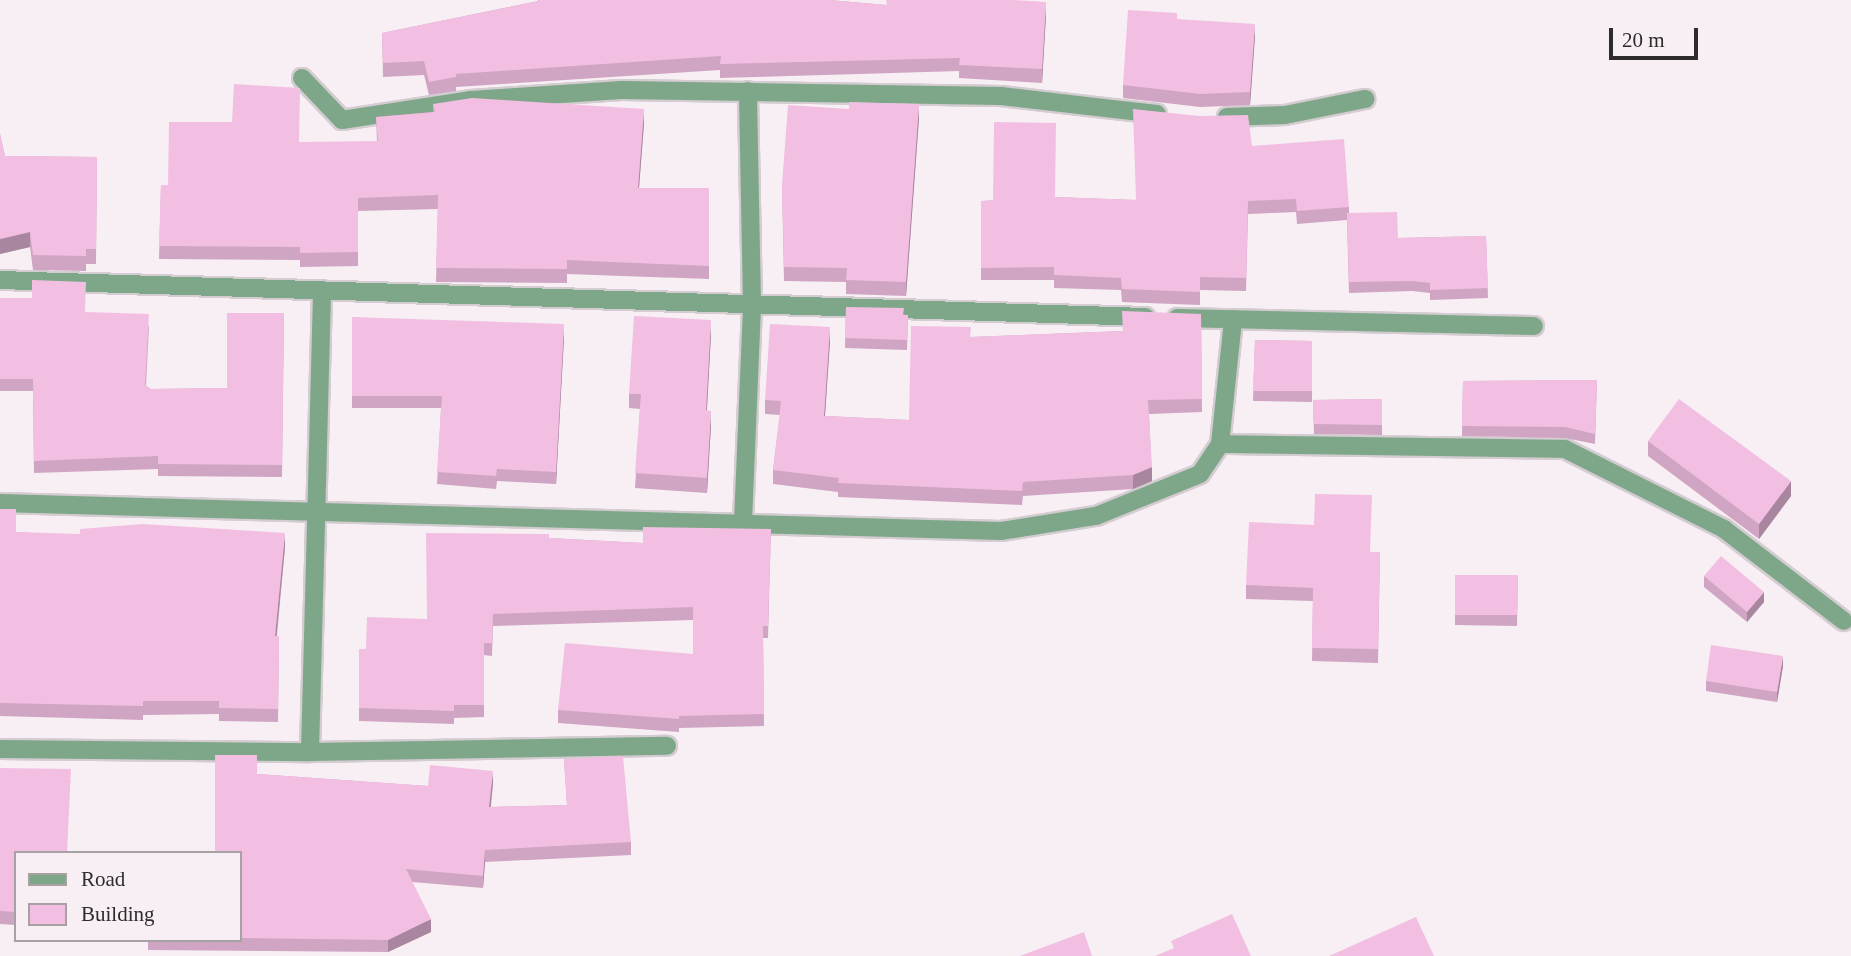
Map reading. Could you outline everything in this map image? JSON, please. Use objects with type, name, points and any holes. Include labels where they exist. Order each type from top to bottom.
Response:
[{"type":"street","points":[[302,78],[342,120],[485,99],[622,90],[1001,96],[1176,116]]},
{"type":"street","points":[[743,522],[752,304],[748,91]]},
{"type":"street","points":[[1212,118],[1285,115],[1365,99]]},
{"type":"street","points":[[0,280],[1233,320],[1534,326]]},
{"type":"street","points":[[310,752],[322,290]]},
{"type":"street","points":[[0,503],[1001,531],[1096,516],[1200,474],[1220,444],[1233,320]]},
{"type":"street","points":[[1220,444],[1565,449],[1724,529],[1844,621]]},
{"type":"street","points":[[0,749],[310,752],[667,746]]},
{"type":"building","points":[[539,0],[829,0],[887,5],[886,0],[1046,2],[1042,69],[959,65],[960,58],[720,64],[721,56],[456,74],[456,77],[429,82],[424,61],[383,63],[382,33]]},
{"type":"building","points":[[1128,10],[1177,13],[1177,19],[1255,24],[1250,92],[1200,94],[1123,85]]},
{"type":"building","points":[[234,84],[300,88],[299,142],[378,141],[376,117],[435,112],[433,104],[472,98],[644,109],[638,188],[709,188],[709,266],[567,260],[567,269],[436,268],[438,195],[358,198],[358,252],[300,253],[300,247],[159,246],[161,185],[168,185],[169,122],[232,122]]},
{"type":"building","points":[[849,102],[919,104],[906,282],[846,280],[847,268],[784,267],[782,184],[788,105],[849,109]]},
{"type":"building","points":[[1133,109],[1199,116],[1248,115],[1252,146],[1344,139],[1349,207],[1297,211],[1296,199],[1248,201],[1246,278],[1200,277],[1200,292],[1122,289],[1121,278],[1054,275],[1054,267],[981,268],[981,201],[993,201],[994,122],[1056,123],[1055,197],[1136,200]]},
{"type":"building","points":[[0,134],[5,156],[97,157],[96,249],[86,249],[86,256],[33,255],[30,232],[0,239]]},
{"type":"building","points":[[1397,212],[1398,238],[1486,236],[1488,288],[1430,290],[1430,283],[1412,281],[1349,282],[1347,213]]},
{"type":"building","points":[[32,280],[86,282],[85,312],[149,314],[145,385],[151,389],[227,388],[227,313],[284,313],[282,465],[158,464],[158,456],[34,461],[33,379],[0,379],[0,298],[32,298]]},
{"type":"building","points":[[846,307],[904,308],[903,315],[908,315],[907,340],[845,338]]},
{"type":"building","points":[[1122,311],[1201,314],[1202,399],[1148,400],[1152,467],[1133,475],[1023,482],[1022,491],[838,483],[839,478],[773,470],[781,401],[765,400],[770,324],[830,327],[824,416],[909,420],[911,326],[971,327],[970,337],[1123,331]]},
{"type":"building","points":[[634,316],[711,320],[706,410],[711,411],[707,478],[635,473],[641,394],[629,394]]},
{"type":"building","points":[[352,317],[564,324],[556,472],[497,469],[496,476],[437,472],[442,396],[352,396]]},
{"type":"building","points":[[1255,340],[1312,341],[1312,391],[1253,391]]},
{"type":"building","points":[[1597,380],[1595,434],[1565,427],[1462,426],[1463,381]]},
{"type":"building","points":[[1382,399],[1382,425],[1314,424],[1313,400]]},
{"type":"building","points":[[1679,399],[1791,481],[1759,524],[1648,441]]},
{"type":"building","points":[[1315,494],[1372,495],[1370,552],[1380,552],[1378,649],[1312,648],[1313,588],[1246,585],[1249,522],[1314,525]]},
{"type":"building","points":[[0,509],[16,509],[16,532],[80,534],[80,529],[143,524],[285,533],[275,636],[279,636],[278,709],[219,708],[219,701],[143,701],[143,706],[0,703]]},
{"type":"building","points":[[643,527],[771,529],[768,626],[763,626],[764,714],[679,716],[679,719],[558,710],[565,643],[693,654],[693,607],[493,614],[492,643],[484,643],[484,705],[454,705],[454,711],[359,708],[359,649],[366,649],[367,617],[427,619],[426,533],[549,534],[549,538],[643,543]]},
{"type":"building","points":[[1721,556],[1764,592],[1747,612],[1704,576]]},
{"type":"building","points":[[1455,575],[1518,575],[1517,615],[1455,615]]},
{"type":"building","points":[[1711,645],[1783,656],[1777,692],[1706,681]]},
{"type":"building","points":[[215,755],[257,755],[257,774],[428,786],[430,765],[493,771],[489,807],[567,805],[564,759],[623,756],[631,842],[485,850],[483,876],[406,869],[431,919],[388,940],[242,938],[242,851],[215,851]]},
{"type":"building","points":[[0,768],[71,769],[67,851],[14,851],[14,912],[0,911]]},
{"type":"building","points":[[1232,914],[1251,956],[1155,956],[1174,948],[1171,941]]},
{"type":"building","points":[[1416,917],[1434,956],[1329,956]]},
{"type":"building","points":[[1084,932],[1092,956],[1020,956]]}]
